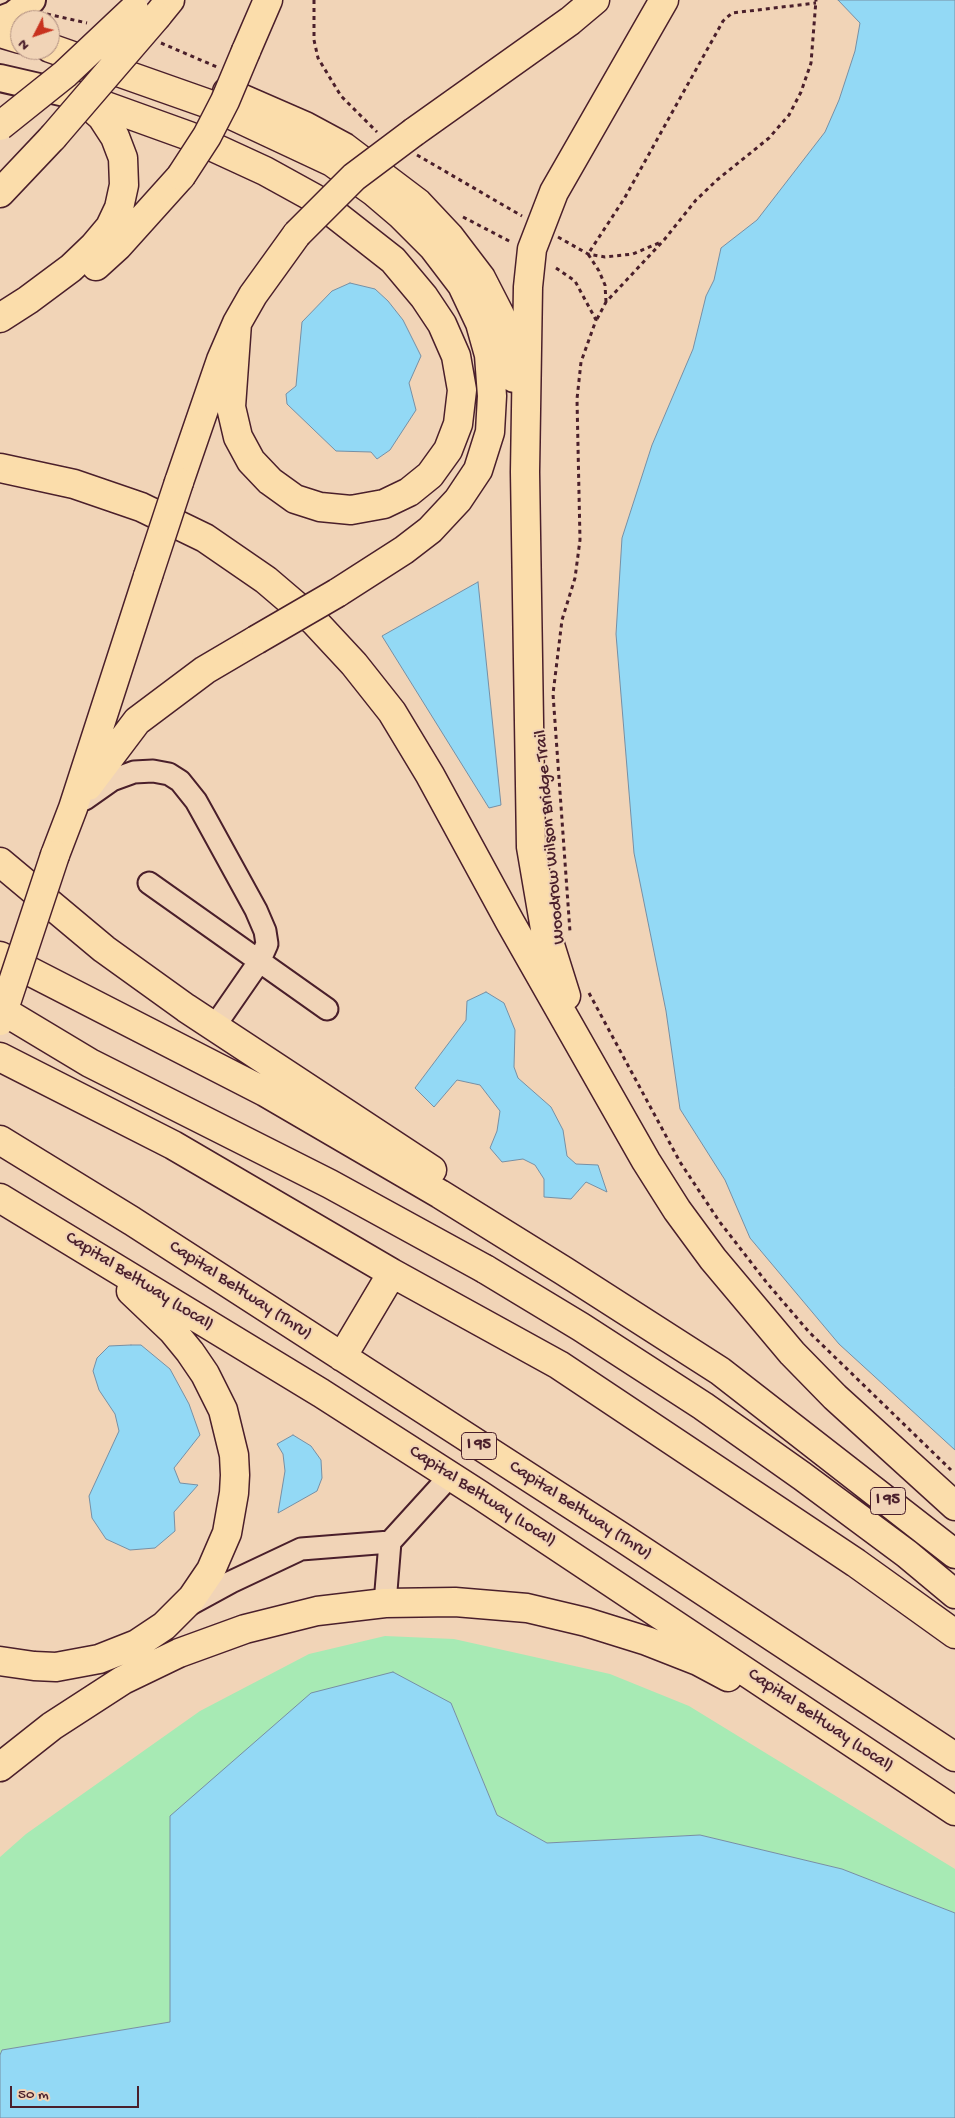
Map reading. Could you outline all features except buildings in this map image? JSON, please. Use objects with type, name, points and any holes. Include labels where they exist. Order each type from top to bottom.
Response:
[{"type":"highway","points":[[0,338],[82,280],[118,246],[181,176],[207,136],[268,0]]},
{"type":"highway","points":[[0,1020],[55,855],[73,808],[220,360],[253,294],[297,234],[354,177],[562,27],[594,0]]},
{"type":"highway","points":[[606,1089],[556,969],[545,929],[531,847],[525,472],[528,287],[532,249],[554,192],[664,0]]},
{"type":"highway","points":[[0,126],[151,6]]},
{"type":"highway","points":[[0,193],[53,137],[151,6]]},
{"type":"highway","points":[[60,49],[116,57],[155,67],[214,87],[305,126],[344,147],[418,203],[450,236],[481,278],[500,315],[511,352],[525,472]]},
{"type":"highway","points":[[60,51],[206,102],[332,162],[374,192],[433,246],[462,285],[480,323],[489,355],[492,396],[490,432],[478,470],[458,500],[430,530],[404,550],[337,593],[204,670],[137,721],[114,748],[73,808]]},
{"type":"highway","points":[[78,96],[189,136],[265,171],[314,198],[393,260],[424,298],[442,324],[456,356],[462,390],[458,424],[448,450],[430,475],[409,492],[384,504],[351,510],[320,507],[295,499],[270,481],[252,461],[238,437],[231,407],[237,323]]},
{"type":"highway","points":[[0,318],[71,268],[94,246],[110,227],[119,208],[124,186],[123,158],[115,137],[102,117],[78,96]]},
{"type":"highway","points":[[0,468],[74,484],[141,507],[205,538],[266,580],[314,621],[354,664],[392,712],[430,775],[510,922],[646,1161],[677,1210],[755,1310],[792,1353],[835,1397],[955,1506]]},
{"type":"highway","points":[[0,862],[104,949],[214,1027],[546,1247],[720,1372]]},
{"type":"highway","name":"I 95","points":[[0,956],[273,1097],[440,1194],[720,1372],[955,1554]]},
{"type":"highway","points":[[0,1009],[90,1064],[330,1184],[486,1269],[581,1327],[703,1406],[802,1476],[907,1554],[955,1594]]},
{"type":"highway","points":[[0,1057],[173,1145],[392,1273],[559,1365],[856,1562],[955,1634]]},
{"type":"highway","name":"Capital Beltway (Thru)","points":[[0,1140],[132,1221],[631,1543],[955,1757]]},
{"type":"highway","name":"Capital Beltway (Local)","points":[[0,1198],[320,1393],[450,1476],[601,1574],[845,1739],[955,1810]]},
{"type":"highway","points":[[0,1661],[56,1667],[99,1659],[130,1647],[150,1636],[184,1607],[211,1570],[226,1533],[234,1493],[234,1455],[223,1410],[205,1374],[172,1330],[119,1281],[52,1228]]},
{"type":"highway","points":[[342,1357],[392,1273]]},
{"type":"highway","points":[[0,1767],[52,1726],[115,1685],[179,1653],[245,1629],[317,1611],[385,1603],[455,1602],[518,1608],[586,1622],[647,1641],[698,1661],[845,1739]]},
{"type":"main road","points":[[0,20],[13,15],[32,0]]},
{"type":"main road","points":[[0,78],[78,96]]},
{"type":"lane","points":[[73,808],[112,780],[134,772],[153,771],[169,774],[180,782],[196,801],[256,910],[265,930],[267,944],[259,962],[214,1027]]},
{"type":"lane","points":[[149,883],[326,1009]]},
{"type":"lane","points":[[385,1603],[390,1542],[450,1476]]},
{"type":"lane","points":[[184,1607],[231,1582],[302,1549],[390,1542]]},
{"type":"path","name":"Woodrow Wilson Bridge Trail","points":[[572,941],[553,694],[560,629],[575,578],[580,540],[577,398],[581,362],[596,320],[606,302],[664,240],[696,200],[717,180],[769,138],[788,115],[801,92],[811,63],[816,1]]},
{"type":"path","points":[[588,254],[624,198],[723,21],[732,13],[816,1]]},
{"type":"path","points":[[555,235],[588,254],[621,257],[648,249],[664,240]]},
{"type":"path","points":[[588,254],[600,271],[605,285],[606,302]]},
{"type":"path","points":[[556,268],[575,281],[596,320]]},
{"type":"path","points":[[586,984],[680,1162],[719,1221],[767,1283],[809,1332],[955,1474]]},
{"type":"green space","points":[[385,1636],[454,1639],[610,1674],[689,1706],[955,1869],[955,1913],[842,1869],[700,1835],[547,1843],[497,1815],[451,1703],[170,1816],[170,2022],[2,2050],[0,2055],[0,1857],[26,1834],[200,1711],[309,1654]]},
{"type":"water","points":[[838,0],[955,0],[955,1450],[839,1344],[750,1238],[725,1180],[680,1109],[666,1011],[634,853],[616,634],[622,538],[652,445],[693,349],[706,296],[714,280],[721,248],[757,220],[825,132],[839,100],[855,51],[860,23]]},
{"type":"water","points":[[350,283],[375,289],[388,301],[403,320],[421,356],[409,383],[416,410],[390,450],[377,459],[371,452],[336,451],[287,404],[286,394],[296,386],[302,322],[332,291]]},
{"type":"water","points":[[478,582],[501,805],[489,808],[382,636]]},
{"type":"water","points":[[486,992],[504,1003],[515,1030],[514,1067],[518,1078],[551,1107],[563,1130],[567,1156],[576,1164],[598,1165],[607,1192],[586,1182],[571,1199],[544,1197],[544,1179],[535,1165],[523,1159],[502,1162],[490,1148],[497,1131],[500,1111],[480,1085],[457,1080],[434,1107],[415,1088],[466,1020],[467,1001]]},
{"type":"water","points":[[141,1345],[170,1369],[189,1404],[200,1435],[174,1468],[180,1483],[198,1485],[174,1512],[175,1531],[155,1548],[130,1550],[106,1539],[92,1518],[89,1496],[119,1431],[115,1414],[99,1390],[93,1371],[97,1358],[109,1346]]},
{"type":"water","points":[[293,1435],[311,1446],[321,1460],[322,1478],[317,1491],[278,1513],[285,1471],[283,1454],[277,1444]]},
{"type":"water","points":[[393,1672],[451,1703],[497,1815],[547,1843],[700,1835],[842,1869],[955,1913],[955,2118],[0,2118],[0,2055],[2,2050],[170,2022],[170,1816],[311,1693]]}]
